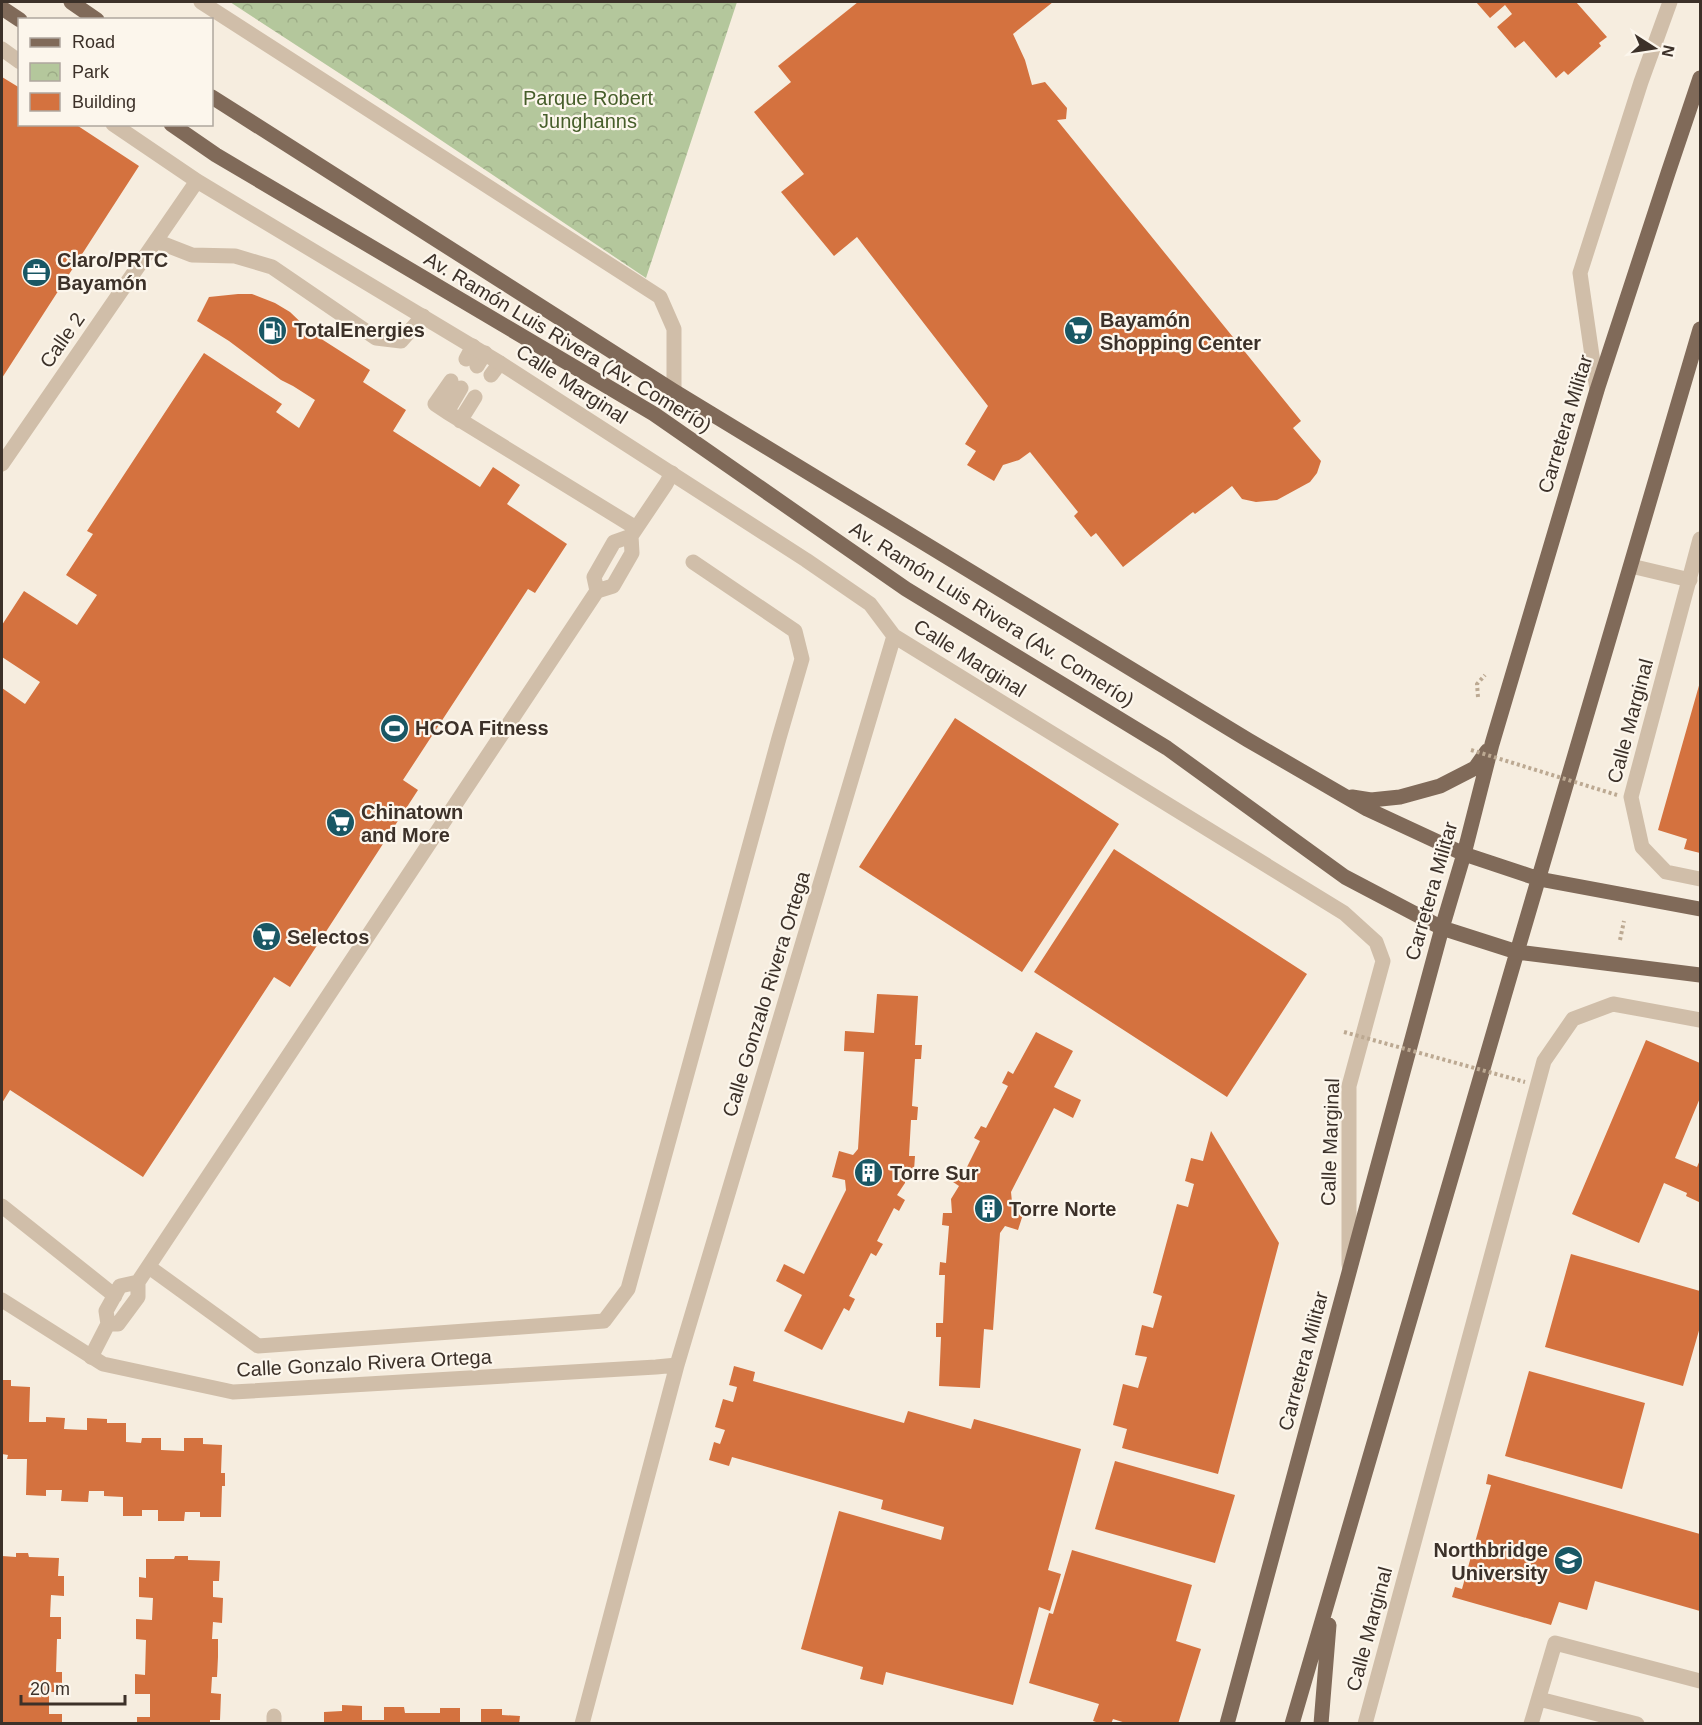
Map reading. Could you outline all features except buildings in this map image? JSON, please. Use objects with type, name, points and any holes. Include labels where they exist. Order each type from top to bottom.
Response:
[{"type":"main road","points":[[71,2],[94,18]]},
{"type":"main road","points":[[2,8],[18,19]]},
{"type":"main road","name":"Carretera Militar","points":[[1227,1724],[1492,744],[1597,390],[1701,78]]},
{"type":"main road","name":"Av. Ramón Luis Rivera (Av. Comerío)","points":[[213,98],[674,391],[1238,734],[1367,809],[1464,854],[1539,879],[1701,909]]},
{"type":"main road","name":"Av. Ramón Luis Rivera (Av. Comerío)","points":[[174,126],[216,155],[654,414],[906,589],[1167,748],[1345,877],[1442,928],[1516,952],[1701,975]]},
{"type":"main road","points":[[1292,1724],[1516,952],[1701,329]]},
{"type":"main road","points":[[1345,796],[1371,800],[1390,798],[1440,786],[1475,768],[1492,744]]},
{"type":"main road","points":[[1321,1724],[1332,1590]]},
{"type":"street","points":[[201,2],[660,297],[674,330],[674,391]]},
{"type":"street","points":[[1597,390],[1580,273],[1641,82],[1670,2]]},
{"type":"street","points":[[2,50],[18,61]]},
{"type":"street","name":"Calle Marginal","points":[[116,126],[198,181],[423,316],[475,356],[672,473],[870,604],[894,636],[1344,913],[1376,942],[1383,961],[1349,1086],[1349,1273]]},
{"type":"street","name":"Calle 2","points":[[2,464],[198,181]]},
{"type":"street","points":[[156,241],[192,255],[235,256],[273,267],[376,338],[401,341],[423,316]]},
{"type":"street","points":[[456,384],[447,412],[633,532]]},
{"type":"street","points":[[460,421],[475,397]]},
{"type":"street","points":[[108,1324],[118,1324],[138,1297],[138,1282],[597,591],[594,577],[614,542],[633,532],[672,473]]},
{"type":"street","name":"Calle Marginal","points":[[1701,539],[1631,797],[1642,847],[1666,872],[1701,879]]},
{"type":"street","points":[[149,1267],[258,1347],[604,1322],[628,1289],[802,659],[795,631],[693,562]]},
{"type":"street","points":[[1631,566],[1689,580]]},
{"type":"street","name":"Calle Gonzalo Rivera Ortega","points":[[582,1724],[677,1365],[894,636]]},
{"type":"street","name":"Calle Marginal","points":[[1365,1724],[1544,1061],[1573,1019],[1613,1004],[1701,1020]]},
{"type":"street","points":[[2,1206],[115,1296]]},
{"type":"street","points":[[91,1357],[108,1324],[106,1311],[120,1286],[138,1282]]},
{"type":"street","name":"Calle Gonzalo Rivera Ortega","points":[[2,1300],[103,1364],[233,1392],[677,1365]]},
{"type":"street","points":[[1531,1724],[1555,1643],[1701,1681]]},
{"type":"street","points":[[1539,1699],[1638,1724]]},
{"type":"path","points":[[1472,750],[1617,795]]},
{"type":"path","points":[[1614,964],[1630,896]]},
{"type":"path","points":[[1344,1032],[1525,1082]]},
{"type":"green space","name":"Parque Robert Junghanns","points":[[230,2],[737,2],[646,278]]},
{"type":"place","name":"Claro/PRTC Bayamón","points":[[36,272]]},
{"type":"place","name":"TotalEnergies","points":[[273,330]]},
{"type":"place","name":"Bayamón Shopping Center","points":[[1079,331]]},
{"type":"place","name":"HCOA Fitness","points":[[394,728]]},
{"type":"place","name":"Chinatown and More","points":[[340,823]]},
{"type":"place","name":"Selectos","points":[[266,937]]},
{"type":"place","name":"Torre Sur","points":[[869,1173]]},
{"type":"place","name":"Torre Norte","points":[[988,1209]]},
{"type":"place","name":"Northbridge University","points":[[1569,1561]]}]
